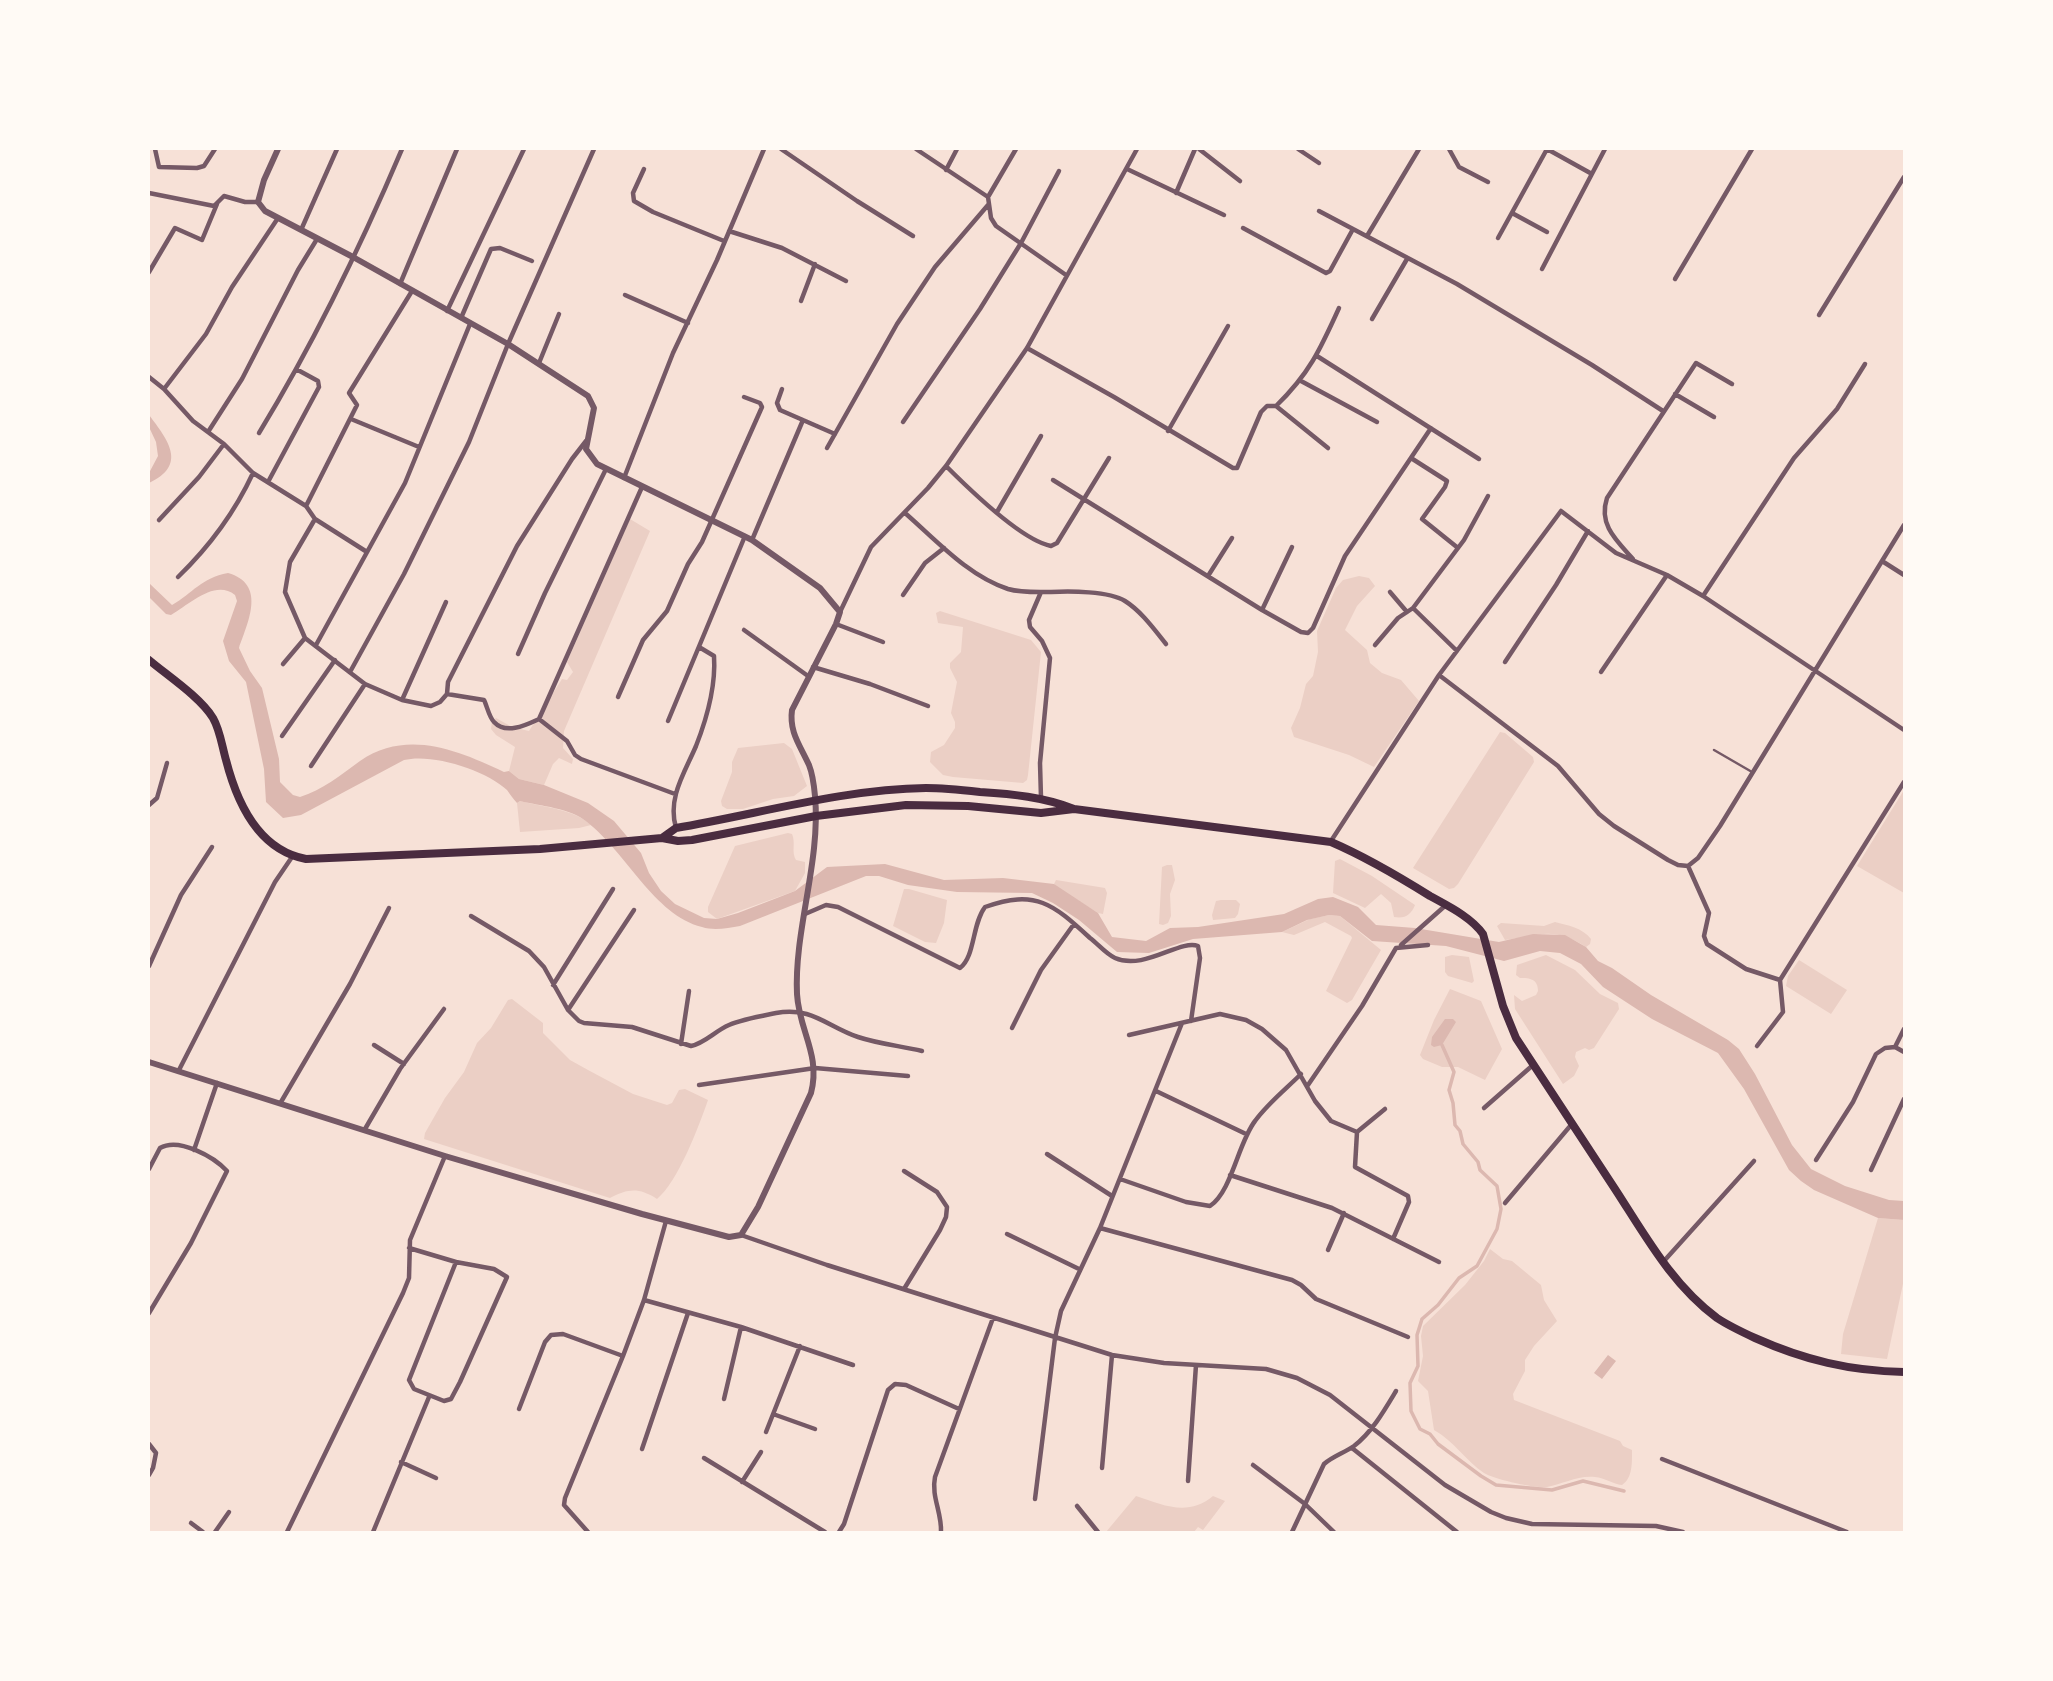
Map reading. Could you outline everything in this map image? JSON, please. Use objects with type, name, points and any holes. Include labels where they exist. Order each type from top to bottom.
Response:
[{"type":"highway","points":[[149,660],[207,709],[215,722],[234,791],[252,823],[274,847],[292,856],[306,859],[540,849],[662,838],[678,841],[699,840],[816,816],[906,805],[968,806],[1041,813],[1074,809]]},
{"type":"highway","points":[[662,838],[677,828],[816,801],[861,793],[929,788],[1041,798],[1074,809],[1331,842],[1360,854],[1446,905],[1483,933],[1506,1015],[1516,1038],[1663,1262],[1691,1296],[1717,1318],[1768,1344],[1811,1360],[1837,1366],[1904,1372]]},
{"type":"street","points":[[155,149],[159,167],[197,169],[204,166],[215,149]]},
{"type":"street","points":[[258,202],[264,180],[278,149]]},
{"type":"street","points":[[300,231],[337,149]]},
{"type":"street","points":[[258,433],[338,292],[401,149]]},
{"type":"street","points":[[400,284],[457,149]]},
{"type":"street","points":[[447,312],[524,149]]},
{"type":"street","points":[[350,673],[404,574],[469,442],[508,344],[594,149]]},
{"type":"street","points":[[624,478],[764,149]]},
{"type":"street","points":[[781,149],[913,236]]},
{"type":"street","points":[[916,149],[988,197]]},
{"type":"street","points":[[946,170],[957,149]]},
{"type":"street","points":[[1016,149],[988,197],[993,222],[1066,275]]},
{"type":"street","points":[[741,1235],[758,1207],[811,1093],[815,1069],[799,1011],[797,982],[816,801],[810,768],[792,733],[792,710],[871,547],[946,466],[1027,348],[1137,149]]},
{"type":"street","points":[[1176,193],[1197,149],[1240,181]]},
{"type":"street","points":[[1298,149],[1320,163]]},
{"type":"street","points":[[1367,236],[1419,149]]},
{"type":"street","points":[[1450,149],[1459,167],[1489,182]]},
{"type":"street","points":[[1498,238],[1547,149],[1592,174]]},
{"type":"street","points":[[1542,268],[1605,149]]},
{"type":"street","points":[[1675,279],[1752,149]]},
{"type":"street","points":[[644,169],[634,193],[634,201],[653,212],[724,241]]},
{"type":"street","points":[[1127,169],[1224,215]]},
{"type":"street","points":[[903,422],[980,309],[1021,243],[1059,171]]},
{"type":"street","points":[[1819,314],[1904,177]]},
{"type":"street","points":[[149,193],[208,206],[217,204]]},
{"type":"street","points":[[149,272],[175,228],[202,240],[223,196],[245,202],[258,202]]},
{"type":"street","points":[[258,202],[265,211],[353,257],[539,363],[588,396],[594,412],[586,441],[517,545],[449,682],[447,694],[440,702],[431,706],[402,699],[365,684],[305,638],[285,592],[290,562],[315,519]]},
{"type":"street","points":[[827,448],[887,340],[935,267],[988,205]]},
{"type":"street","points":[[1320,211],[1457,284],[1663,411]]},
{"type":"street","points":[[1512,213],[1547,232]]},
{"type":"street","points":[[164,389],[206,334],[232,287],[278,218]]},
{"type":"street","points":[[1243,228],[1326,273],[1330,271],[1353,229]]},
{"type":"street","points":[[729,230],[782,248],[846,281]]},
{"type":"street","points":[[208,432],[243,379],[317,239]]},
{"type":"street","points":[[461,319],[491,249],[499,248],[532,261]]},
{"type":"street","points":[[1372,319],[1407,259]]},
{"type":"street","points":[[801,301],[815,264]]},
{"type":"street","points":[[306,506],[357,405],[349,397],[412,290]]},
{"type":"street","points":[[625,295],[688,323]]},
{"type":"street","points":[[1276,406],[1301,381],[1317,356],[1339,309]]},
{"type":"street","points":[[539,363],[559,314]]},
{"type":"street","points":[[316,645],[391,513],[470,324]]},
{"type":"street","points":[[1168,431],[1228,326]]},
{"type":"street","points":[[1027,348],[1233,468],[1237,468],[1261,412],[1267,406],[1276,406],[1328,449]]},
{"type":"street","points":[[1317,356],[1479,459]]},
{"type":"street","points":[[1634,560],[1608,530],[1604,508],[1614,485],[1696,363],[1732,384]]},
{"type":"street","points":[[1703,596],[1794,458],[1837,410],[1865,364]]},
{"type":"street","points":[[268,482],[319,387],[318,381],[296,369]]},
{"type":"street","points":[[149,377],[164,389],[193,421],[224,444],[253,473],[306,506],[315,519],[367,552]]},
{"type":"street","points":[[1301,381],[1377,422]]},
{"type":"street","points":[[782,389],[778,407],[835,434]]},
{"type":"street","points":[[1675,394],[1714,417]]},
{"type":"street","points":[[618,697],[643,640],[667,611],[688,564],[702,542],[762,407],[760,403],[744,397]]},
{"type":"street","points":[[351,419],[419,447]]},
{"type":"street","points":[[668,721],[803,420]]},
{"type":"street","points":[[1053,480],[1262,610],[1301,632],[1308,633],[1313,628],[1345,556],[1431,428]]},
{"type":"street","points":[[997,512],[1041,436]]},
{"type":"street","points":[[586,441],[588,454],[597,464],[749,538],[820,588],[840,612]]},
{"type":"street","points":[[159,520],[200,477],[224,444]]},
{"type":"street","points":[[946,466],[997,512],[1030,537],[1051,547],[1057,543],[1109,458]]},
{"type":"street","points":[[1411,458],[1446,480],[1445,487],[1422,519],[1458,548]]},
{"type":"street","points":[[518,654],[606,469]]},
{"type":"street","points":[[178,577],[199,557],[226,524],[253,473]]},
{"type":"street","points":[[447,694],[484,700],[492,721],[503,727],[519,728],[539,719],[642,487]]},
{"type":"street","points":[[1375,645],[1398,618],[1413,608],[1471,530],[1488,496]]},
{"type":"street","points":[[1331,842],[1439,676],[1561,510],[1616,553],[1667,575],[1703,596],[1904,730]]},
{"type":"street","points":[[905,513],[944,548],[998,585],[1012,590],[1101,594],[1124,600],[1152,626],[1166,644]]},
{"type":"street","points":[[1439,676],[1558,766],[1599,814],[1614,826],[1668,860],[1688,866],[1698,858],[1720,826],[1904,525]]},
{"type":"street","points":[[1504,662],[1556,585],[1588,531]]},
{"type":"street","points":[[1208,576],[1232,538]]},
{"type":"street","points":[[1262,610],[1292,547]]},
{"type":"street","points":[[903,595],[929,558],[944,548]]},
{"type":"street","points":[[1882,561],[1904,575]]},
{"type":"street","points":[[1601,672],[1667,575]]},
{"type":"street","points":[[1041,592],[1029,620],[1030,627],[1042,641],[1050,657],[1040,763],[1041,798]]},
{"type":"street","points":[[1390,592],[1407,612]]},
{"type":"street","points":[[402,699],[446,602]]},
{"type":"street","points":[[1413,608],[1457,651]]},
{"type":"street","points":[[836,624],[883,642]]},
{"type":"street","points":[[744,630],[808,676]]},
{"type":"street","points":[[283,664],[305,638]]},
{"type":"street","points":[[677,828],[674,819],[675,794],[696,747],[709,705],[715,659],[713,654],[699,647]]},
{"type":"street","points":[[282,736],[335,660]]},
{"type":"street","points":[[813,667],[870,684],[928,706]]},
{"type":"street","points":[[311,766],[365,684]]},
{"type":"street","points":[[539,719],[567,741],[581,760],[675,794]]},
{"type":"street","points":[[149,805],[156,798],[167,762]]},
{"type":"street","points":[[1757,1046],[1783,1012],[1780,980],[1904,782]]},
{"type":"street","points":[[149,966],[181,895],[212,847]]},
{"type":"street","points":[[179,1070],[275,883],[292,856]]},
{"type":"street","points":[[1688,866],[1709,914],[1704,936],[1707,944],[1746,969],[1780,980]]},
{"type":"street","points":[[553,985],[613,889]]},
{"type":"street","points":[[806,912],[826,905],[838,907],[960,968],[967,961],[977,924],[985,907],[998,902],[1029,898],[1044,903],[1109,954],[1124,960],[1146,960],[1190,944],[1198,946],[1200,958],[1191,1021]]},
{"type":"street","points":[[1307,1085],[1362,1006],[1394,952],[1446,905]]},
{"type":"street","points":[[281,1102],[389,908]]},
{"type":"street","points":[[568,1010],[634,909]]},
{"type":"street","points":[[471,916],[530,951],[544,967],[568,1010],[584,1024],[632,1027],[691,1046],[699,1045],[714,1032],[729,1025],[778,1013],[799,1011],[826,1020],[856,1036],[922,1051]]},
{"type":"street","points":[[1012,1028],[1037,976],[1074,924]]},
{"type":"street","points":[[1403,944],[1428,945]]},
{"type":"street","points":[[681,1044],[689,991]]},
{"type":"street","points":[[365,1129],[404,1064],[444,1009]]},
{"type":"street","points":[[1129,1035],[1220,1014],[1246,1020],[1262,1029],[1286,1050],[1315,1101],[1331,1121],[1357,1132]]},
{"type":"street","points":[[1035,1499],[1055,1338],[1061,1311],[1100,1228],[1182,1023]]},
{"type":"street","points":[[1895,1047],[1904,1029]]},
{"type":"street","points":[[374,1045],[404,1064]]},
{"type":"street","points":[[1816,1160],[1853,1102],[1876,1054],[1885,1048],[1895,1047],[1904,1052]]},
{"type":"street","points":[[149,1062],[445,1156],[666,1221],[729,1237],[741,1235],[1112,1355],[1141,1360],[1266,1369],[1297,1378],[1329,1395],[1445,1485],[1506,1518],[1532,1524],[1656,1526],[1679,1531]]},
{"type":"street","points":[[1484,1108],[1533,1065]]},
{"type":"street","points":[[699,1085],[815,1069],[908,1076]]},
{"type":"street","points":[[1120,1179],[1186,1202],[1210,1206],[1216,1202],[1230,1175],[1247,1134],[1267,1106],[1301,1074]]},
{"type":"street","points":[[194,1150],[217,1082]]},
{"type":"street","points":[[1156,1091],[1247,1134]]},
{"type":"street","points":[[1871,1170],[1904,1099]]},
{"type":"street","points":[[1385,1109],[1357,1132],[1355,1167],[1409,1198],[1393,1239]]},
{"type":"street","points":[[1505,1203],[1572,1124]]},
{"type":"street","points":[[149,1169],[155,1155],[165,1145],[172,1144],[194,1150],[226,1169],[227,1174],[191,1243],[149,1313]]},
{"type":"street","points":[[1047,1154],[1112,1196]]},
{"type":"street","points":[[287,1532],[409,1278],[409,1248],[415,1227],[445,1156]]},
{"type":"street","points":[[1663,1262],[1754,1161]]},
{"type":"street","points":[[904,1171],[937,1192],[947,1207],[940,1230],[904,1289]]},
{"type":"street","points":[[1230,1175],[1344,1213],[1439,1262]]},
{"type":"street","points":[[1328,1250],[1344,1213]]},
{"type":"street","points":[[589,1532],[564,1505],[565,1498],[624,1356],[644,1300],[666,1221]]},
{"type":"street","points":[[1100,1228],[1292,1280],[1301,1284],[1316,1299],[1408,1338]]},
{"type":"street","points":[[1007,1234],[1079,1269]]},
{"type":"street","points":[[409,1248],[456,1262],[485,1266],[502,1272],[507,1278],[451,1399],[444,1401],[414,1389],[409,1380],[456,1262]]},
{"type":"street","points":[[644,1300],[741,1327],[853,1365]]},
{"type":"street","points":[[642,1449],[688,1313]]},
{"type":"street","points":[[941,1532],[940,1513],[933,1488],[993,1318]]},
{"type":"street","points":[[724,1399],[741,1327]]},
{"type":"street","points":[[519,1409],[545,1342],[551,1335],[563,1335],[624,1356]]},
{"type":"street","points":[[766,1432],[800,1346]]},
{"type":"street","points":[[1102,1468],[1112,1355]]},
{"type":"street","points":[[1188,1481],[1196,1365]]},
{"type":"street","points":[[839,1532],[844,1524],[888,1390],[895,1384],[906,1385],[959,1409]]},
{"type":"street","points":[[1292,1532],[1324,1464],[1333,1456],[1352,1448],[1372,1428],[1396,1391]]},
{"type":"street","points":[[373,1532],[429,1397]]},
{"type":"street","points":[[773,1413],[815,1429]]},
{"type":"street","points":[[149,1444],[156,1453],[149,1475]]},
{"type":"street","points":[[1352,1448],[1457,1532]]},
{"type":"street","points":[[742,1482],[761,1452]]},
{"type":"street","points":[[704,1458],[825,1532]]},
{"type":"street","points":[[1662,1458],[1847,1532]]},
{"type":"street","points":[[401,1462],[436,1478]]},
{"type":"street","points":[[1254,1465],[1304,1504],[1334,1532]]},
{"type":"street","points":[[1077,1506],[1098,1532]]},
{"type":"street","points":[[215,1532],[229,1511]]},
{"type":"street","points":[[191,1523],[203,1532]]},
{"type":"lane","points":[[1714,750],[1752,772]]},
{"type":"shaded area","points":[[149,415],[168,443],[171,460],[161,476],[149,483],[149,473],[158,456],[156,442],[149,427]]},
{"type":"shaded area","points":[[630,519],[650,531],[564,731],[563,748],[573,759],[572,764],[559,758],[553,764],[544,785],[519,779],[509,771],[515,747],[496,735],[491,729],[492,721],[496,718],[512,727],[529,731],[562,679],[567,680],[573,672],[567,662]]},
{"type":"shaded area","points":[[228,573],[240,578],[251,594],[250,615],[239,648],[262,688],[279,759],[280,782],[293,795],[300,797],[316,790],[378,751],[414,745],[450,750],[504,772],[509,771],[519,779],[544,785],[588,803],[614,821],[641,853],[649,873],[661,891],[675,904],[704,918],[717,919],[738,913],[795,891],[827,867],[885,864],[944,880],[1003,878],[1054,884],[1098,913],[1112,937],[1146,941],[1170,928],[1198,927],[1284,914],[1318,899],[1333,897],[1358,907],[1376,925],[1415,928],[1499,942],[1533,934],[1565,935],[1586,947],[1598,961],[1739,1049],[1792,1145],[1811,1169],[1845,1186],[1889,1200],[1904,1201],[1904,1220],[1878,1218],[1814,1190],[1801,1181],[1789,1170],[1744,1089],[1718,1053],[1652,1019],[1603,987],[1581,964],[1560,953],[1540,951],[1504,961],[1446,946],[1372,941],[1340,916],[1329,915],[1307,920],[1282,932],[1193,939],[1149,953],[1117,952],[1079,920],[1032,893],[957,892],[908,885],[879,876],[866,876],[740,926],[707,928],[685,920],[669,910],[615,849],[580,817],[555,808],[520,801],[517,803],[507,790],[486,776],[458,765],[429,759],[404,760],[301,815],[283,818],[266,802],[264,769],[246,682],[229,661],[223,641],[237,601],[235,595],[227,591],[211,591],[171,615],[166,614],[149,597],[149,583],[172,605],[204,582]]},
{"type":"shaded area","points":[[1359,576],[1369,578],[1375,586],[1357,606],[1345,630],[1367,650],[1370,663],[1382,673],[1401,680],[1419,701],[1374,767],[1349,755],[1294,737],[1291,728],[1306,684],[1313,676],[1318,652],[1317,631],[1336,588],[1343,580]]},
{"type":"shaded area","points":[[940,611],[1031,640],[1041,652],[1028,775],[1023,783],[943,775],[930,762],[931,752],[944,745],[955,728],[951,713],[957,682],[950,663],[961,652],[963,627],[938,623],[936,613]]},
{"type":"shaded area","points":[[1500,732],[1505,733],[1533,757],[1534,762],[1458,884],[1449,889],[1413,868]]},
{"type":"shaded area","points":[[784,743],[792,749],[807,786],[794,796],[773,799],[743,809],[727,809],[722,806],[721,801],[738,748]]},
{"type":"shaded area","points":[[1904,790],[1904,893],[1857,866]]},
{"type":"shaded area","points":[[520,801],[576,815],[591,825],[520,832],[517,803]]},
{"type":"shaded area","points":[[788,833],[793,837],[796,860],[805,862],[805,873],[795,891],[717,919],[708,912],[735,846]]},
{"type":"shaded area","points":[[1340,859],[1372,876],[1415,905],[1412,911],[1404,917],[1394,917],[1391,903],[1381,894],[1365,908],[1333,893],[1335,861]]},
{"type":"shaded area","points":[[1172,865],[1175,880],[1170,894],[1171,916],[1168,923],[1163,925],[1159,924],[1162,867]]},
{"type":"shaded area","points":[[1056,880],[1105,888],[1107,893],[1103,914],[1059,889],[1054,884]]},
{"type":"shaded area","points":[[904,889],[947,900],[944,923],[936,943],[925,942],[893,926]]},
{"type":"shaded area","points":[[1236,900],[1240,904],[1235,918],[1213,920],[1216,901]]},
{"type":"shaded area","points":[[1340,916],[1381,950],[1352,1000],[1347,1003],[1326,991],[1351,936],[1325,922],[1294,935],[1282,932],[1310,919]]},
{"type":"shaded area","points":[[1555,922],[1584,932],[1591,939],[1590,944],[1586,947],[1556,934],[1538,934],[1505,940],[1497,926],[1501,923],[1544,926]]},
{"type":"shaded area","points":[[1546,955],[1575,970],[1600,994],[1618,1003],[1619,1009],[1594,1048],[1576,1052],[1579,1066],[1574,1076],[1563,1084],[1515,1009],[1514,995],[1522,1001],[1536,995],[1538,991],[1533,980],[1516,975],[1517,965]]},
{"type":"shaded area","points":[[1445,957],[1469,957],[1474,981],[1472,983],[1448,976],[1445,972]]},
{"type":"shaded area","points":[[1799,960],[1847,990],[1831,1014],[1786,986],[1788,976]]},
{"type":"shaded area","points":[[1450,989],[1481,1001],[1502,1049],[1485,1080],[1458,1067],[1442,1067],[1420,1055]]},
{"type":"shaded area","points":[[512,999],[543,1023],[543,1033],[570,1060],[633,1094],[667,1105],[672,1103],[679,1090],[685,1089],[708,1100],[680,1167],[657,1199],[633,1191],[610,1198],[424,1139],[445,1098],[464,1072],[477,1043],[491,1028],[508,1000]]},
{"type":"shaded area","points":[[1445,1019],[1453,1019],[1456,1022],[1442,1045],[1434,1047],[1431,1045],[1432,1037]]},
{"type":"shaded area","points":[[1878,1218],[1904,1220],[1904,1279],[1887,1359],[1841,1354],[1843,1334]]},
{"type":"shaded area","points":[[1490,1249],[1503,1259],[1512,1261],[1541,1285],[1544,1300],[1557,1321],[1525,1360],[1525,1371],[1513,1394],[1514,1400],[1620,1441],[1623,1446],[1632,1450],[1630,1474],[1622,1485],[1589,1477],[1542,1487],[1496,1478],[1484,1473],[1434,1430],[1428,1391],[1418,1381],[1423,1356],[1423,1326],[1465,1285]]},
{"type":"shaded area","points":[[1608,1355],[1616,1361],[1602,1379],[1594,1373]]},
{"type":"shaded area","points":[[1136,1496],[1185,1508],[1213,1496],[1225,1501],[1203,1530],[1198,1527],[1194,1532],[1106,1532]]},
{"type":"waterway","points":[[1442,1045],[1454,1072],[1449,1090],[1455,1125],[1460,1131],[1463,1144],[1478,1162],[1480,1170],[1497,1186],[1501,1209],[1497,1229],[1477,1266],[1459,1278],[1438,1305],[1422,1319],[1417,1335],[1418,1366],[1410,1383],[1411,1411],[1420,1429],[1496,1485],[1552,1490],[1583,1481],[1624,1491]]}]
